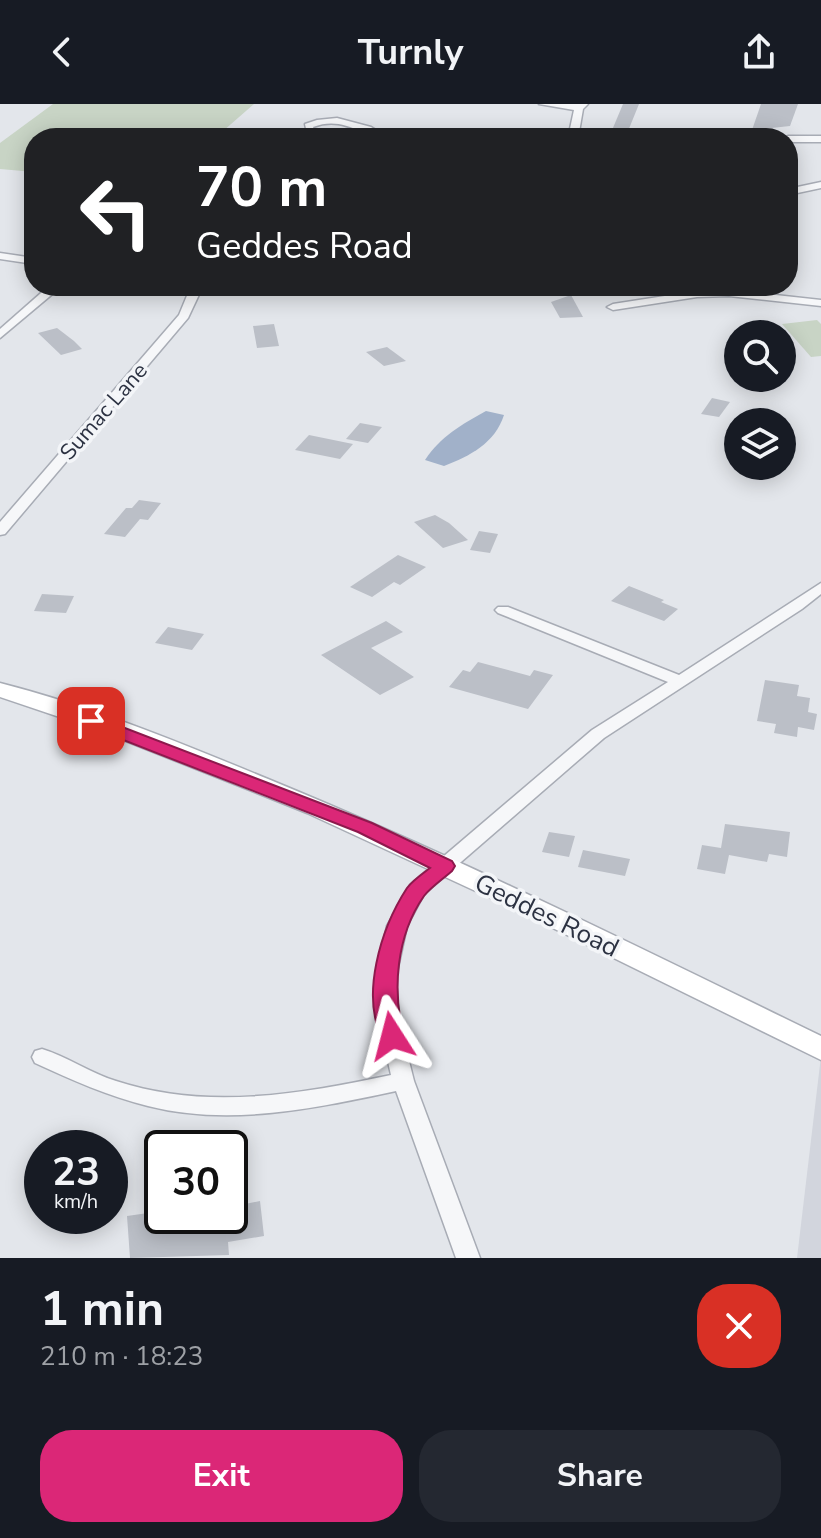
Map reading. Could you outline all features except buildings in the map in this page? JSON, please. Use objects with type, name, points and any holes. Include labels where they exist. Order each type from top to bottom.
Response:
[{"type":"main road","name":"Geddes Road","points":[[0,690],[141,738],[365,828],[821,1049]]},
{"type":"street","points":[[543,104],[581,106],[576,128]]},
{"type":"street","points":[[309,128],[328,121],[362,128]]},
{"type":"street","points":[[798,139],[821,139]]},
{"type":"street","points":[[798,190],[821,185]]},
{"type":"street","points":[[0,256],[24,260]]},
{"type":"street","points":[[0,335],[45,296]]},
{"type":"street","name":"Sumac Lane","points":[[0,531],[159,347],[184,316],[193,296]]},
{"type":"street","points":[[613,307],[684,296]]},
{"type":"street","points":[[757,296],[821,303]]},
{"type":"street","points":[[468,1258],[403,1081],[387,1013],[386,977],[397,926],[417,890],[598,734],[797,606],[821,587]]},
{"type":"street","points":[[503,610],[680,681]]},
{"type":"street","points":[[42,1057],[114,1089],[162,1101],[209,1107],[265,1107],[403,1081]]},
{"type":"shaded area","points":[[821,1056],[821,1258],[797,1258]]},
{"type":"green space","points":[[53,104],[254,104],[226,128],[24,128],[24,171],[0,169],[0,143]]},
{"type":"green space","points":[[817,320],[821,324],[821,356],[811,357],[796,340],[796,322]]},
{"type":"water","points":[[486,411],[504,415],[488,441],[463,458],[444,466],[425,460],[445,438]]},
{"type":"route","points":[[91,721],[365,828],[445,866],[417,890],[397,926],[386,977],[387,1013],[392,1036]]}]
